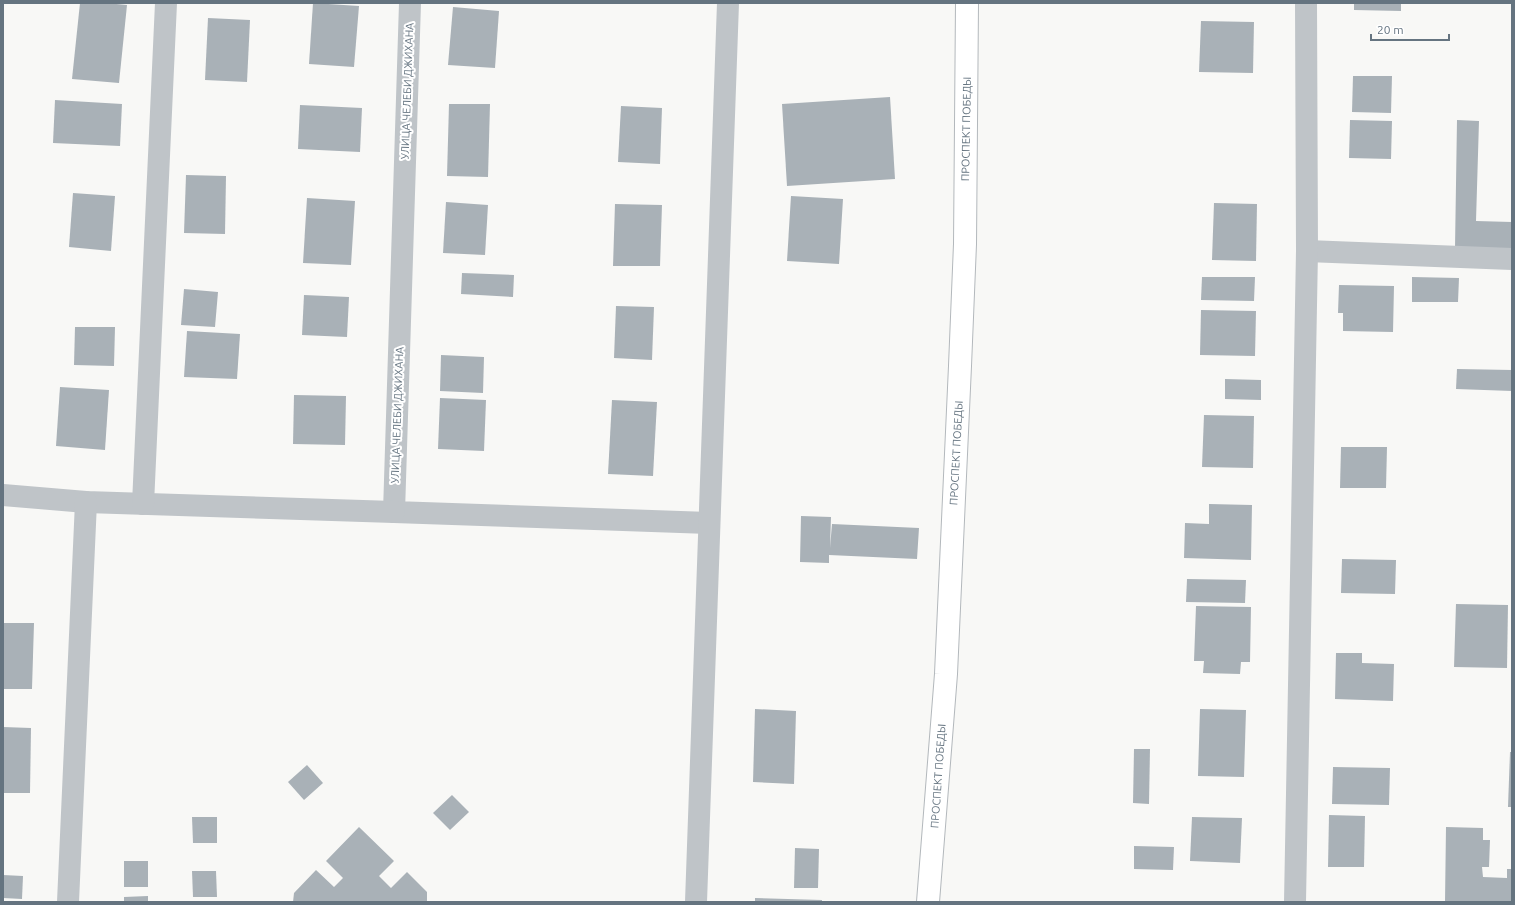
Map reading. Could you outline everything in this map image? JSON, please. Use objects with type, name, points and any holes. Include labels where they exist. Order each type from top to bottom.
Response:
[{"type":"main road","name":"ПРОСПЕКТ ПОБЕДЫ","points":[[928,902],[946,674],[960,366],[965,244],[967,3]]},
{"type":"street","points":[[143,504],[166,3]]},
{"type":"street","name":"УЛИЦА ЧЕЛЕБИ ДЖИХАНА","points":[[394,512],[410,3]]},
{"type":"street","points":[[696,902],[728,3]]},
{"type":"street","points":[[1295,902],[1307,251],[1306,3]]},
{"type":"street","points":[[1307,251],[1512,259]]},
{"type":"street","points":[[3,496],[86,502],[709,523]]},
{"type":"street","points":[[68,902],[86,502]]},
{"type":"building","points":[[80,3],[127,5],[119,83],[72,79]]},
{"type":"building","points":[[313,3],[359,6],[354,67],[309,64]]},
{"type":"building","points":[[1354,3],[1401,3],[1401,11],[1354,10]]},
{"type":"building","points":[[453,7],[499,11],[495,68],[448,65]]},
{"type":"building","points":[[208,18],[250,20],[247,82],[205,80]]},
{"type":"building","points":[[1201,21],[1254,22],[1253,73],[1199,72]]},
{"type":"building","points":[[1353,76],[1392,76],[1391,113],[1352,112]]},
{"type":"building","points":[[890,97],[895,179],[787,186],[782,104]]},
{"type":"building","points":[[55,100],[122,104],[120,146],[53,143]]},
{"type":"building","points":[[449,104],[490,104],[488,177],[447,176]]},
{"type":"building","points":[[300,105],[362,108],[360,152],[298,149]]},
{"type":"building","points":[[621,106],[662,108],[660,164],[618,162]]},
{"type":"building","points":[[1350,120],[1392,121],[1391,159],[1349,158]]},
{"type":"building","points":[[1457,120],[1479,121],[1476,221],[1512,222],[1512,249],[1455,248]]},
{"type":"building","points":[[186,175],[226,176],[225,234],[184,233]]},
{"type":"building","points":[[73,193],[115,196],[111,251],[69,247]]},
{"type":"building","points":[[791,196],[843,199],[839,264],[787,261]]},
{"type":"building","points":[[307,198],[355,201],[351,265],[303,263]]},
{"type":"building","points":[[446,202],[488,205],[485,255],[443,253]]},
{"type":"building","points":[[1214,203],[1257,204],[1256,261],[1212,260]]},
{"type":"building","points":[[615,204],[662,205],[660,266],[613,266]]},
{"type":"building","points":[[462,273],[514,275],[513,297],[461,294]]},
{"type":"building","points":[[1202,277],[1255,277],[1254,301],[1201,300]]},
{"type":"building","points":[[1412,277],[1459,278],[1458,302],[1412,302]]},
{"type":"building","points":[[1339,285],[1394,286],[1393,332],[1343,331],[1343,313],[1338,313]]},
{"type":"building","points":[[184,289],[218,292],[215,327],[181,325]]},
{"type":"building","points":[[304,295],[349,297],[347,337],[302,335]]},
{"type":"building","points":[[616,306],[654,307],[652,360],[614,358]]},
{"type":"building","points":[[1201,310],[1256,311],[1255,356],[1200,355]]},
{"type":"building","points":[[75,327],[115,327],[114,366],[74,365]]},
{"type":"building","points":[[187,331],[240,334],[237,379],[184,377]]},
{"type":"building","points":[[441,355],[484,357],[483,393],[440,391]]},
{"type":"building","points":[[1457,369],[1512,370],[1512,391],[1456,389]]},
{"type":"building","points":[[1225,379],[1261,380],[1261,400],[1225,399]]},
{"type":"building","points":[[60,387],[109,390],[105,450],[56,446]]},
{"type":"building","points":[[294,395],[346,396],[345,445],[293,444]]},
{"type":"building","points":[[440,398],[486,400],[484,451],[438,449]]},
{"type":"building","points":[[612,400],[657,402],[653,476],[608,474]]},
{"type":"building","points":[[1204,415],[1254,416],[1253,468],[1202,467]]},
{"type":"building","points":[[1341,447],[1387,447],[1386,488],[1340,488]]},
{"type":"building","points":[[1209,504],[1252,505],[1251,560],[1184,558],[1185,523],[1209,524]]},
{"type":"building","points":[[801,516],[831,517],[830,548],[832,524],[919,528],[917,559],[829,555],[829,563],[800,562]]},
{"type":"building","points":[[1342,559],[1396,560],[1395,594],[1341,593]]},
{"type":"building","points":[[1187,579],[1246,580],[1245,603],[1186,602]]},
{"type":"building","points":[[1456,604],[1508,605],[1507,668],[1454,667]]},
{"type":"building","points":[[1196,606],[1251,607],[1250,662],[1241,662],[1240,674],[1203,673],[1204,661],[1194,661]]},
{"type":"building","points":[[3,623],[34,623],[32,689],[3,689]]},
{"type":"building","points":[[1336,653],[1362,653],[1362,663],[1394,664],[1393,701],[1335,699]]},
{"type":"building","points":[[755,709],[796,711],[794,784],[753,782]]},
{"type":"building","points":[[1200,709],[1246,710],[1244,777],[1198,776]]},
{"type":"building","points":[[3,727],[31,728],[30,793],[3,793]]},
{"type":"building","points":[[1134,749],[1150,749],[1149,804],[1133,803]]},
{"type":"building","points":[[1510,752],[1512,752],[1512,807],[1508,807]]},
{"type":"building","points":[[307,765],[323,783],[304,800],[288,782]]},
{"type":"building","points":[[1333,767],[1390,768],[1389,805],[1332,804]]},
{"type":"building","points":[[452,795],[469,812],[450,830],[433,813]]},
{"type":"building","points":[[1329,815],[1365,816],[1364,867],[1328,867]]},
{"type":"building","points":[[192,817],[217,817],[217,843],[193,843]]},
{"type":"building","points":[[1192,817],[1242,818],[1240,863],[1190,861]]},
{"type":"building","points":[[359,827],[394,861],[379,876],[391,888],[407,872],[427,892],[427,902],[293,902],[294,893],[316,870],[334,887],[343,878],[326,861]]},
{"type":"building","points":[[1446,827],[1483,828],[1483,840],[1490,840],[1489,867],[1482,867],[1483,877],[1507,878],[1507,869],[1512,869],[1512,902],[1445,902]]},
{"type":"building","points":[[1134,846],[1174,847],[1173,870],[1134,869]]},
{"type":"building","points":[[795,848],[819,849],[818,888],[794,888]]},
{"type":"building","points":[[124,861],[148,861],[148,887],[124,887]]},
{"type":"building","points":[[192,871],[216,871],[217,897],[193,897]]},
{"type":"building","points":[[3,875],[23,876],[22,899],[3,898]]},
{"type":"building","points":[[148,896],[148,902],[124,902],[124,897]]},
{"type":"building","points":[[755,898],[822,900],[822,902],[755,902]]}]
